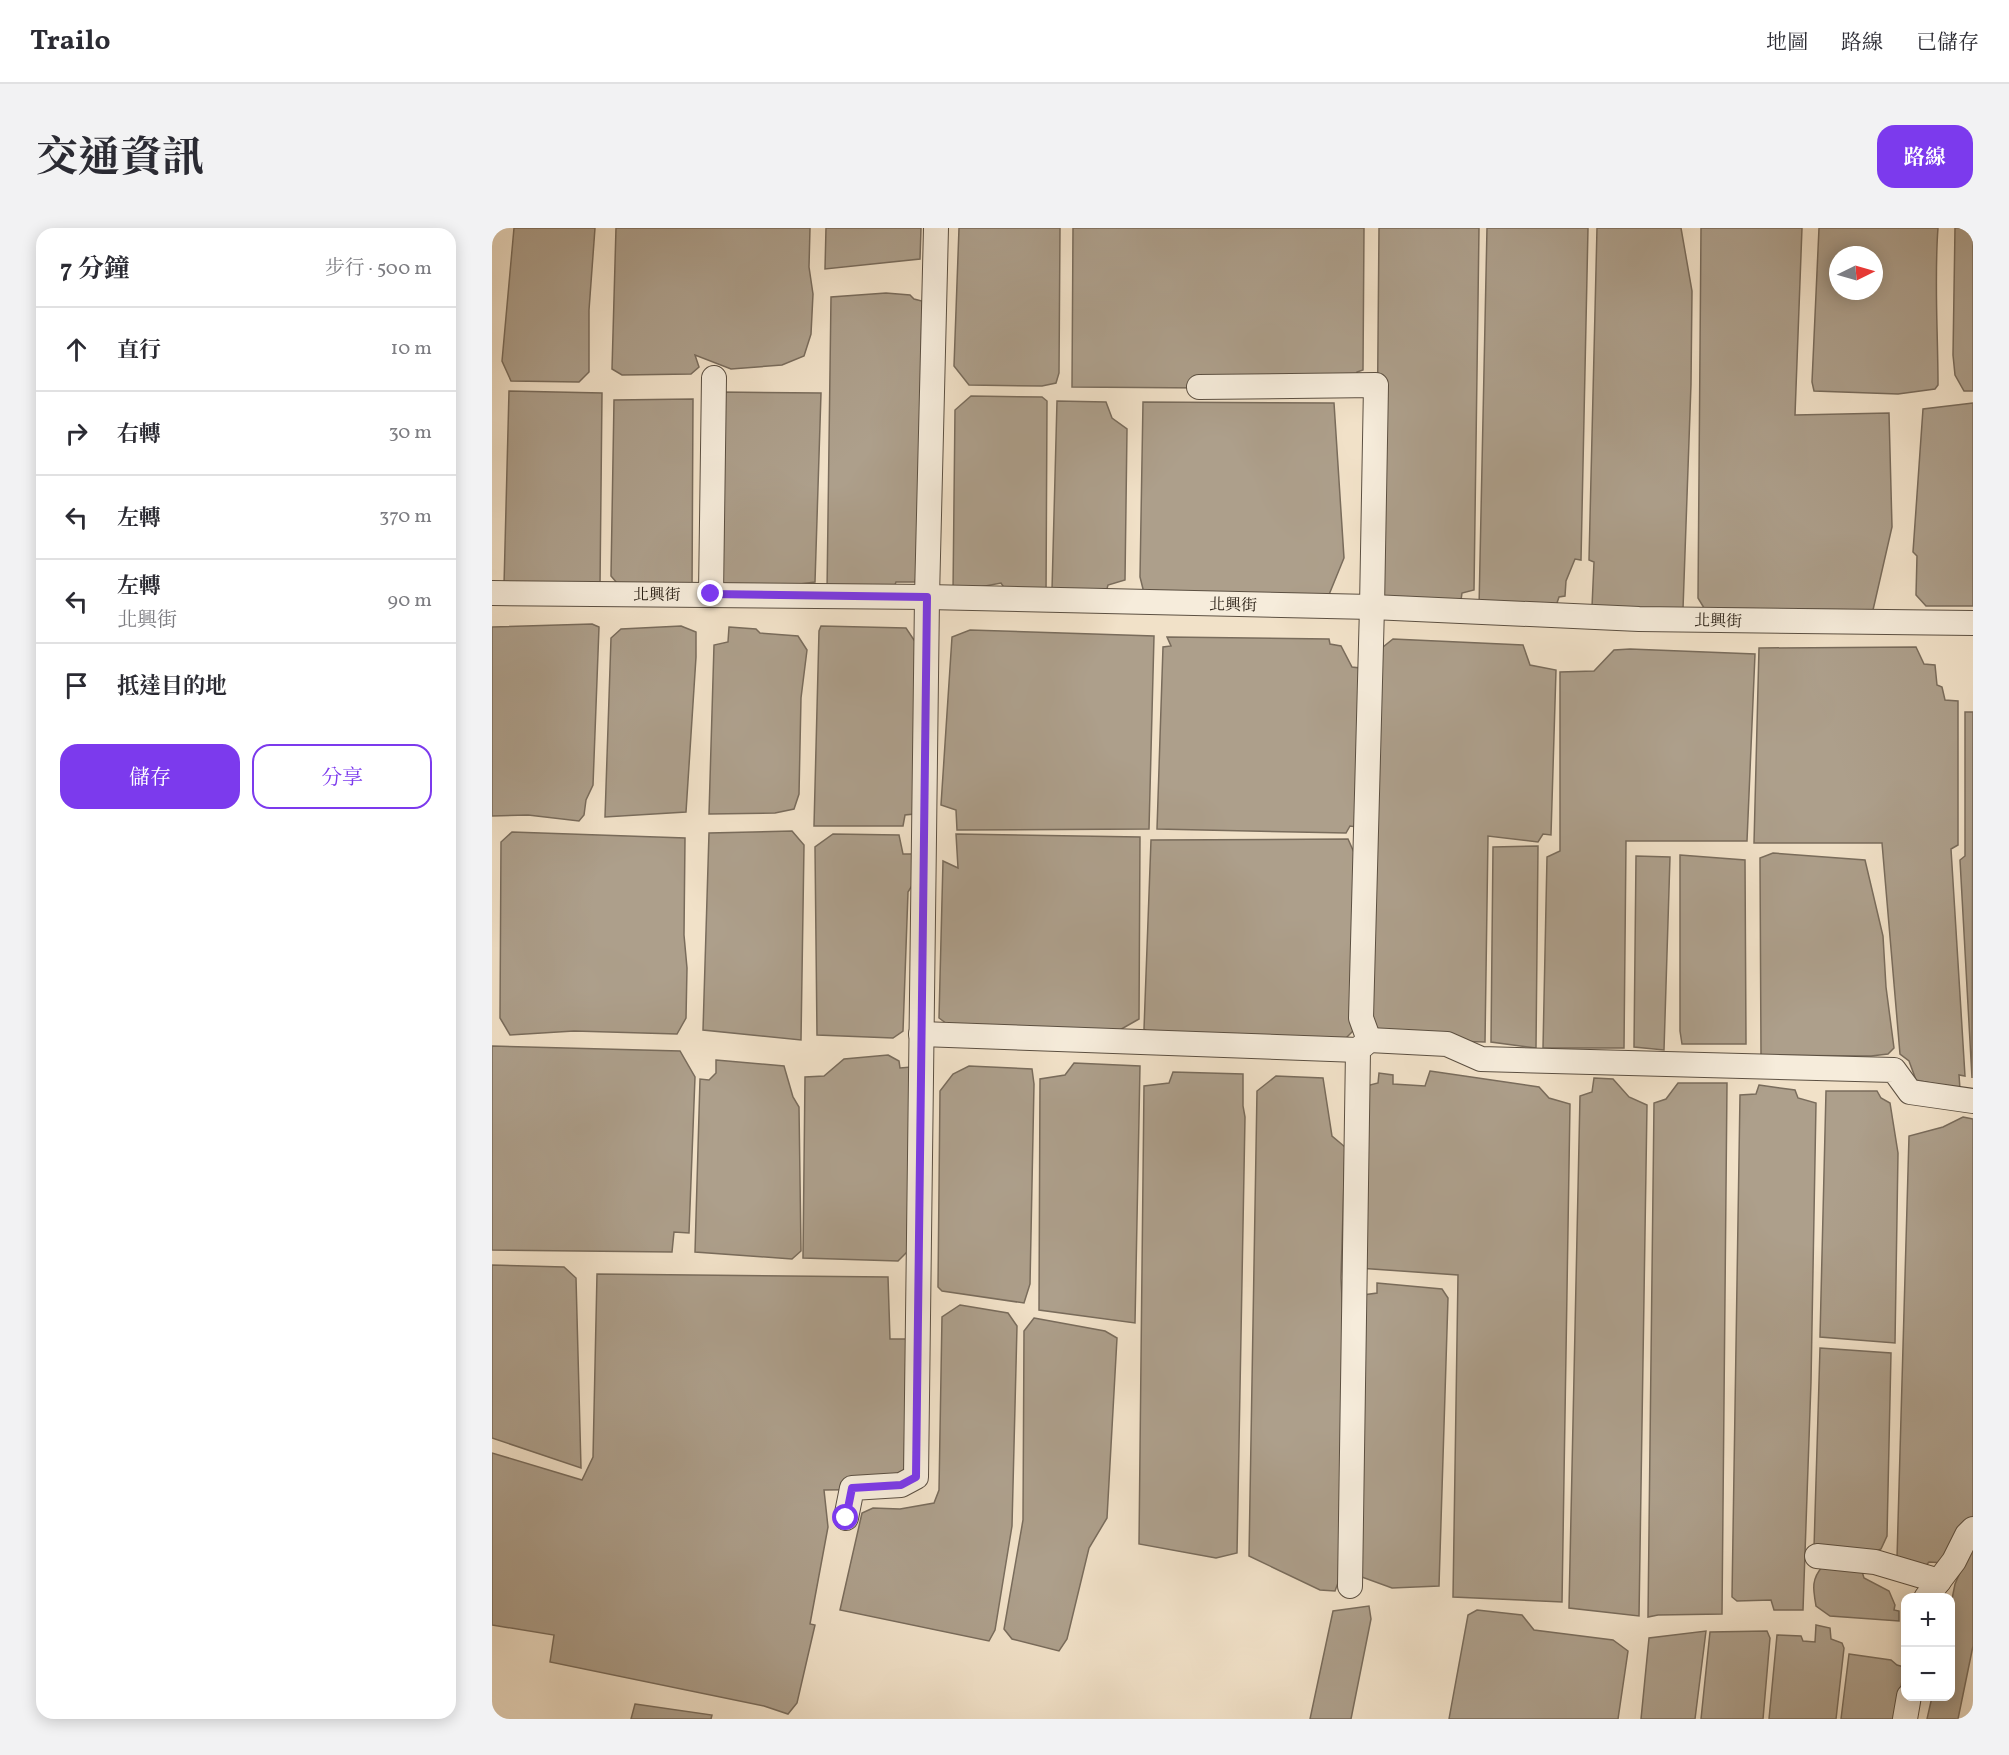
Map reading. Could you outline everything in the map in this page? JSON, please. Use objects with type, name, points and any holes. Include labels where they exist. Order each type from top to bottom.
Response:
[{"type":"street","points":[[846,1518],[852,1488],[901,1485],[916,1477],[927,597],[936,228]]},
{"type":"street","points":[[711,594],[714,378]]},
{"type":"street","points":[[1199,387],[1376,385],[1360,1018],[1364,1046],[1350,1586]]},
{"type":"street","name":"北興街","points":[[492,593],[927,597],[1372,607],[1639,619],[1973,623]]},
{"type":"street","points":[[921,1034],[1364,1046],[1447,1044],[1481,1059],[1894,1070],[1910,1092],[1973,1101]]},
{"type":"street","points":[[1817,1556],[1875,1562],[1932,1589],[1954,1561],[1967,1534],[1973,1529]]},
{"type":"street","points":[[1905,1719],[1908,1701]]},
{"type":"shaded area","points":[[514,228],[595,228],[589,310],[589,372],[579,382],[511,381],[502,361]]},
{"type":"shaded area","points":[[616,228],[810,228],[809,267],[813,294],[811,334],[804,356],[782,365],[731,369],[695,355],[699,367],[691,374],[622,375],[612,369]]},
{"type":"shaded area","points":[[826,228],[921,228],[920,259],[825,269]]},
{"type":"shaded area","points":[[959,228],[1060,228],[1059,373],[1056,383],[1042,386],[969,385],[954,366]]},
{"type":"shaded area","points":[[1073,228],[1364,228],[1363,370],[1357,372],[1356,391],[1345,389],[1072,387]]},
{"type":"shaded area","points":[[1379,228],[1479,228],[1474,590],[1462,593],[1461,600],[1381,604],[1377,457]]},
{"type":"shaded area","points":[[1487,228],[1588,228],[1581,560],[1575,559],[1566,581],[1565,596],[1559,597],[1555,609],[1479,608]]},
{"type":"shaded area","points":[[1597,228],[1681,228],[1692,291],[1683,609],[1592,607],[1594,562],[1589,560]]},
{"type":"shaded area","points":[[1701,228],[1802,228],[1795,415],[1889,413],[1892,527],[1873,610],[1704,608],[1698,598]]},
{"type":"shaded area","points":[[1819,228],[1938,228],[1936,287],[1938,385],[1935,389],[1898,394],[1814,391],[1812,382]]},
{"type":"shaded area","points":[[1955,228],[1973,228],[1973,391],[1964,391],[1955,375],[1953,355]]},
{"type":"shaded area","points":[[886,293],[910,295],[922,301],[918,568],[915,582],[896,582],[893,590],[827,591],[831,297]]},
{"type":"shaded area","points":[[509,391],[602,393],[600,586],[504,585]]},
{"type":"shaded area","points":[[719,392],[821,393],[815,582],[718,595]]},
{"type":"shaded area","points":[[971,396],[1042,397],[1047,401],[1046,598],[1011,598],[1001,583],[953,592],[955,410]]},
{"type":"shaded area","points":[[693,399],[692,594],[623,590],[611,576],[614,400]]},
{"type":"shaded area","points":[[1057,401],[1106,402],[1112,418],[1127,429],[1125,580],[1108,585],[1104,600],[1052,590]]},
{"type":"shaded area","points":[[1143,402],[1334,403],[1344,558],[1326,602],[1145,597],[1140,577]]},
{"type":"shaded area","points":[[1973,403],[1973,606],[1926,606],[1916,595],[1917,556],[1913,552],[1923,409]]},
{"type":"shaded area","points":[[592,624],[599,627],[593,785],[586,800],[584,815],[579,821],[528,815],[492,816],[492,627]]},
{"type":"shaded area","points":[[681,626],[696,632],[686,812],[605,817],[611,638],[621,629]]},
{"type":"shaded area","points":[[821,626],[906,628],[916,643],[914,814],[905,815],[903,826],[814,826],[819,631]]},
{"type":"shaded area","points":[[729,627],[756,629],[760,633],[798,636],[807,650],[801,698],[799,794],[794,809],[775,813],[709,814],[714,645],[728,642]]},
{"type":"shaded area","points":[[970,630],[1154,636],[1149,829],[957,830],[956,810],[941,805],[952,637]]},
{"type":"shaded area","points":[[1167,637],[1329,639],[1330,644],[1341,646],[1352,667],[1360,668],[1357,827],[1350,826],[1346,833],[1157,829],[1163,647],[1171,646]]},
{"type":"shaded area","points":[[1393,639],[1523,645],[1530,665],[1556,670],[1551,835],[1543,834],[1538,842],[1488,836],[1485,1042],[1378,1039],[1367,1022],[1373,655]]},
{"type":"shaded area","points":[[1916,647],[1924,664],[1935,665],[1937,685],[1942,687],[1945,700],[1958,701],[1958,845],[1951,849],[1965,1076],[1959,1075],[1960,1089],[1916,1080],[1909,1061],[1900,1054],[1882,843],[1754,843],[1759,648]]},
{"type":"shaded area","points":[[1614,650],[1755,654],[1747,841],[1626,841],[1624,1048],[1543,1048],[1547,857],[1560,851],[1560,672],[1594,671]]},
{"type":"shaded area","points":[[1965,712],[1973,712],[1972,1078],[1960,860],[1965,856]]},
{"type":"shaded area","points":[[792,831],[804,845],[801,1040],[703,1030],[709,833]]},
{"type":"shaded area","points":[[512,832],[685,838],[686,1018],[677,1034],[574,1031],[510,1035],[500,1018],[501,842]]},
{"type":"shaded area","points":[[833,834],[899,835],[903,854],[913,854],[913,884],[908,892],[903,1031],[893,1038],[817,1035],[815,847]]},
{"type":"shaded area","points":[[956,834],[1140,837],[1139,1019],[1104,1039],[958,1032],[939,1018],[943,861],[958,868]]},
{"type":"shaded area","points":[[1348,839],[1356,857],[1354,1030],[1340,1044],[1160,1040],[1144,1029],[1151,840]]},
{"type":"shaded area","points":[[1538,846],[1536,1048],[1491,1042],[1493,847]]},
{"type":"shaded area","points":[[1773,853],[1865,860],[1883,936],[1886,987],[1894,1048],[1888,1054],[1871,1056],[1761,1055],[1760,858]]},
{"type":"shaded area","points":[[1680,855],[1745,860],[1746,1044],[1682,1044],[1680,1031]]},
{"type":"shaded area","points":[[1636,856],[1670,857],[1664,1050],[1634,1047]]},
{"type":"shaded area","points":[[492,1046],[680,1051],[695,1077],[689,1233],[674,1232],[672,1252],[492,1250]]},
{"type":"shaded area","points":[[888,1055],[899,1061],[900,1068],[911,1067],[907,1252],[898,1261],[803,1258],[805,1077],[824,1076],[844,1059]]},
{"type":"shaded area","points":[[716,1060],[784,1066],[793,1097],[799,1107],[801,1251],[792,1259],[695,1252],[700,1079],[709,1080],[716,1073]]},
{"type":"shaded area","points":[[1074,1063],[1140,1066],[1135,1323],[1039,1310],[1040,1079],[1065,1075]]},
{"type":"shaded area","points":[[969,1066],[1032,1069],[1034,1084],[1030,1284],[1024,1303],[942,1291],[938,1287],[940,1091],[953,1074]]},
{"type":"shaded area","points":[[1430,1071],[1539,1087],[1549,1098],[1570,1104],[1562,1602],[1453,1597],[1458,1275],[1358,1268],[1366,1086],[1378,1083],[1379,1073],[1393,1075],[1393,1084],[1425,1086]]},
{"type":"shaded area","points":[[1173,1072],[1243,1074],[1245,1117],[1237,1553],[1216,1558],[1139,1544],[1144,1086],[1169,1083]]},
{"type":"shaded area","points":[[1276,1076],[1323,1078],[1332,1136],[1345,1147],[1341,1278],[1344,1338],[1342,1572],[1335,1591],[1320,1590],[1249,1556],[1257,1091]]},
{"type":"shaded area","points":[[1594,1078],[1613,1079],[1629,1097],[1647,1105],[1639,1616],[1569,1608],[1580,1096],[1592,1092]]},
{"type":"shaded area","points":[[1678,1083],[1727,1083],[1722,1614],[1648,1617],[1654,1103],[1666,1099]]},
{"type":"shaded area","points":[[1759,1085],[1795,1090],[1798,1098],[1816,1103],[1811,1382],[1803,1610],[1774,1610],[1771,1600],[1737,1601],[1732,1597],[1740,1095],[1756,1094]]},
{"type":"shaded area","points":[[1826,1091],[1877,1091],[1881,1098],[1890,1103],[1898,1153],[1895,1343],[1820,1337]]},
{"type":"shaded area","points":[[1963,1117],[1973,1119],[1973,1529],[1945,1563],[1929,1562],[1922,1570],[1897,1558],[1909,1136],[1943,1127]]},
{"type":"shaded area","points":[[492,1265],[564,1267],[576,1278],[581,1468],[492,1438]]},
{"type":"shaded area","points":[[597,1274],[888,1277],[890,1339],[906,1339],[904,1489],[824,1490],[828,1527],[810,1624],[815,1625],[797,1703],[788,1714],[764,1706],[550,1662],[554,1635],[492,1625],[492,1453],[582,1480],[593,1457]]},
{"type":"shaded area","points":[[1377,1283],[1442,1289],[1448,1298],[1439,1586],[1392,1588],[1359,1576],[1363,1295],[1377,1293]]},
{"type":"shaded area","points":[[960,1305],[1008,1313],[1017,1326],[1012,1526],[995,1630],[989,1641],[840,1610],[862,1513],[873,1508],[900,1509],[934,1503],[939,1490],[942,1317]]},
{"type":"shaded area","points":[[1034,1318],[1105,1331],[1117,1338],[1107,1518],[1089,1548],[1067,1639],[1059,1651],[1012,1639],[1004,1629],[1023,1520],[1024,1331]]},
{"type":"shaded area","points":[[1820,1348],[1891,1353],[1887,1536],[1881,1549],[1865,1556],[1814,1548]]},
{"type":"shaded area","points":[[1973,1543],[1973,1646],[1958,1719],[1927,1719],[1931,1701],[1955,1701],[1955,1584]]},
{"type":"shaded area","points":[[1823,1566],[1861,1568],[1864,1578],[1889,1591],[1895,1605],[1894,1610],[1899,1611],[1899,1621],[1830,1616],[1816,1606],[1814,1584],[1816,1575]]},
{"type":"shaded area","points":[[1369,1606],[1371,1619],[1351,1719],[1310,1719],[1333,1611]]},
{"type":"shaded area","points":[[1477,1610],[1522,1615],[1534,1630],[1613,1640],[1628,1651],[1618,1719],[1449,1719],[1468,1615]]},
{"type":"shaded area","points":[[1816,1625],[1830,1628],[1831,1639],[1842,1643],[1844,1648],[1836,1719],[1769,1719],[1777,1635],[1801,1636],[1803,1641],[1815,1642]]},
{"type":"shaded area","points":[[1706,1631],[1695,1719],[1641,1719],[1649,1638]]},
{"type":"shaded area","points":[[1767,1631],[1770,1638],[1763,1719],[1701,1719],[1710,1632]]},
{"type":"shaded area","points":[[1849,1654],[1891,1660],[1901,1666],[1901,1686],[1896,1719],[1841,1719]]},
{"type":"shaded area","points":[[635,1704],[712,1715],[711,1719],[631,1719]]},
{"type":"route","points":[[711,594],[927,597],[916,1477],[901,1485],[852,1488],[846,1518]]}]
